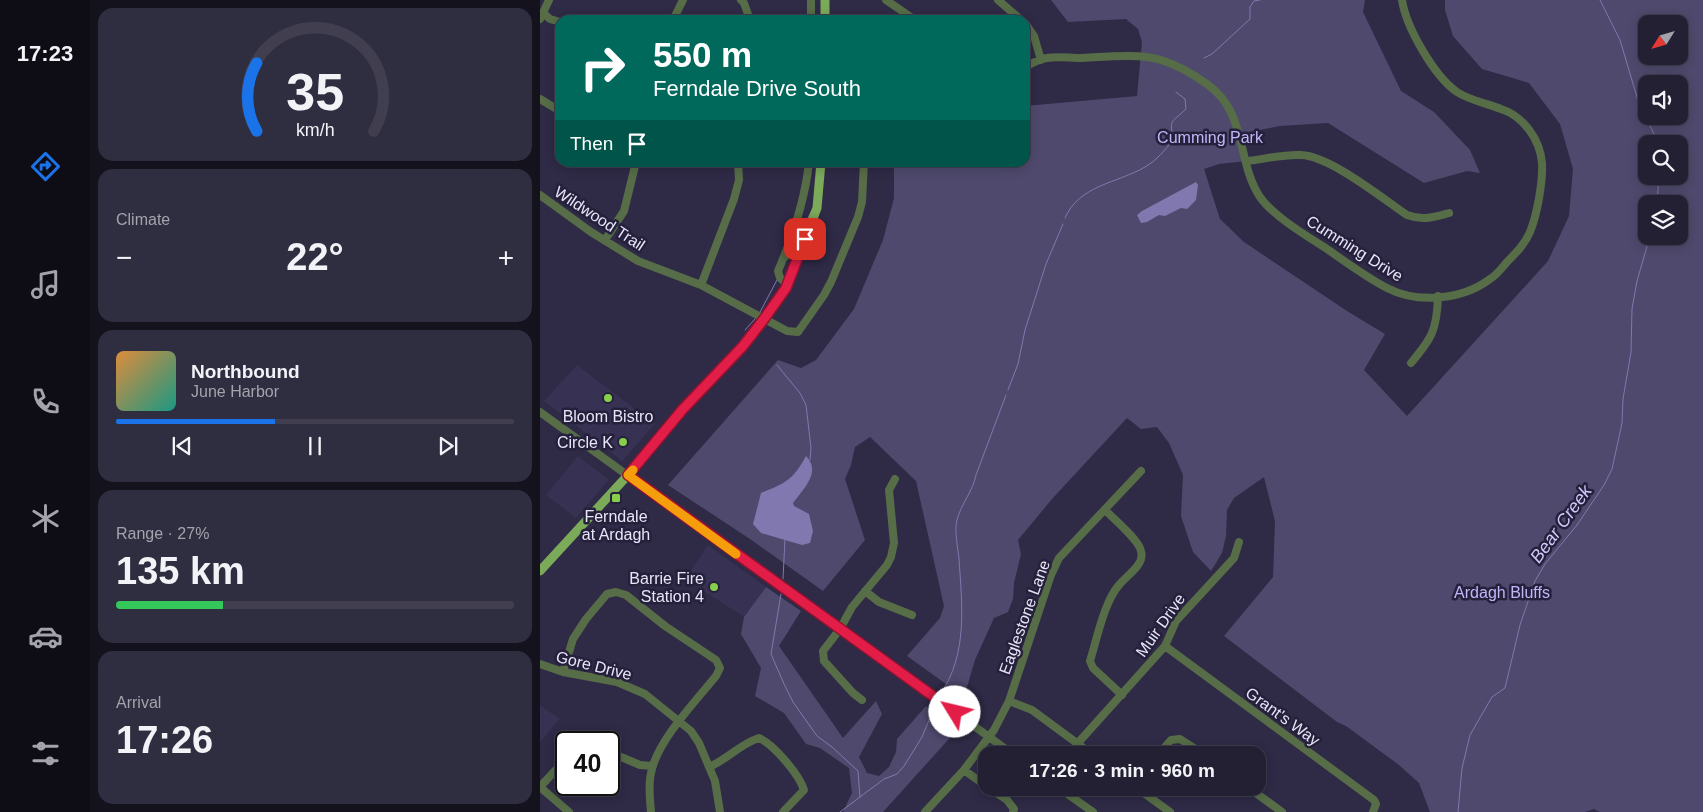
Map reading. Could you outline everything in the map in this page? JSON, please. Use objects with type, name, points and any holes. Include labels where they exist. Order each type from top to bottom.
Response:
[{"type":"main road","points":[[825,0],[825,15]]},
{"type":"main road","points":[[540,571],[628,475],[683,409],[743,346],[764,319],[787,284],[817,208],[821,167]]},
{"type":"street","points":[[549,0],[541,16],[555,20]]},
{"type":"street","points":[[675,15],[682,0]]},
{"type":"street","points":[[742,0],[748,15]]},
{"type":"street","points":[[811,0],[811,15]]},
{"type":"street","points":[[886,0],[908,15]]},
{"type":"street","points":[[998,0],[1016,15]]},
{"type":"street","name":"Cumming Drive","points":[[1030,65],[1047,58],[1143,57],[1160,59],[1189,72],[1209,85],[1229,106],[1241,137],[1253,184],[1260,197],[1270,209],[1310,238],[1387,288],[1420,298],[1457,295],[1491,279],[1519,250],[1530,232],[1535,213],[1542,177],[1542,162],[1532,132],[1520,120],[1504,110],[1470,99],[1444,81],[1412,30],[1402,0]]},
{"type":"street","points":[[1030,30],[1034,36],[1041,60]]},
{"type":"street","points":[[540,99],[555,108]]},
{"type":"street","points":[[1247,161],[1290,154],[1316,157],[1333,165],[1407,215],[1428,219],[1449,213]]},
{"type":"street","points":[[605,240],[624,211],[635,167]]},
{"type":"street","points":[[701,285],[734,199],[739,180],[738,167]]},
{"type":"street","points":[[787,284],[780,278],[778,271],[801,210],[808,167]]},
{"type":"street","name":"Wildwood Trail","points":[[540,195],[591,232],[638,261],[701,285],[787,331],[798,332],[824,295],[858,217],[862,202],[864,167]]},
{"type":"street","points":[[1411,363],[1428,342],[1434,330],[1438,317],[1438,296]]},
{"type":"street","points":[[540,412],[1002,746]]},
{"type":"street","name":"Eaglestone Lane","points":[[925,812],[964,770],[990,737],[1009,701],[1051,575],[1060,558],[1140,471]]},
{"type":"street","points":[[862,700],[853,693],[823,658],[825,649],[840,629],[852,607],[887,565],[893,551],[894,538],[889,490],[895,479]]},
{"type":"street","points":[[1105,510],[1126,530],[1141,549],[1142,557],[1137,566],[1111,596],[1090,661],[1092,668],[1122,695]]},
{"type":"street","name":"Muir Drive","points":[[1077,744],[1166,646],[1176,621],[1234,558],[1239,542]]},
{"type":"street","points":[[865,591],[879,602],[912,615]]},
{"type":"street","points":[[563,672],[572,639],[607,594],[616,592],[626,595],[665,626],[716,660],[720,668],[716,676],[663,744],[653,766],[650,781],[652,812]]},
{"type":"street","name":"Grant's Way","points":[[1166,646],[1374,800],[1376,804],[1373,812]]},
{"type":"street","name":"Gore Drive","points":[[540,664],[563,672],[617,682],[645,694],[691,731],[699,743],[715,781],[720,812]]},
{"type":"street","points":[[1009,701],[1032,710],[1080,746]]},
{"type":"street","points":[[709,767],[723,761],[749,741],[759,738],[767,742],[801,780],[804,790],[783,812]]},
{"type":"street","points":[[1166,746],[1171,740],[1180,739],[1191,746]]},
{"type":"street","points":[[620,757],[640,765],[653,766]]},
{"type":"street","points":[[964,770],[978,779]]},
{"type":"street","points":[[555,771],[540,787],[569,812]]},
{"type":"street","points":[[1002,796],[1014,809],[1013,812]]},
{"type":"street","points":[[1070,796],[1093,812]]},
{"type":"street","points":[[1148,796],[1170,812]]},
{"type":"street","points":[[1260,796],[1282,812]]},
{"type":"shaded area","points":[[1196,182],[1198,185],[1196,200],[1187,209],[1181,208],[1165,216],[1159,215],[1147,222],[1141,223],[1137,215],[1142,211]]},
{"type":"shaded area","points":[[577,365],[655,424],[622,461],[544,401]]},
{"type":"shaded area","points":[[578,456],[609,480],[576,518],[546,495]]},
{"type":"shaded area","points":[[806,456],[812,468],[812,474],[806,486],[793,503],[794,506],[809,514],[813,531],[810,543],[802,545],[761,533],[753,524],[761,493],[793,476]]},
{"type":"shaded area","points":[[708,545],[766,587],[744,617],[685,579]]},
{"type":"shaded area","points":[[540,705],[560,719],[540,742]]},
{"type":"green space","name":"Ardagh Bluffs","points":[[1051,0],[1365,0],[1363,12],[1401,91],[1434,112],[1470,150],[1480,173],[1467,171],[1424,183],[1328,123],[1280,126],[1240,134],[1247,161],[1219,164],[1204,169],[1220,219],[1244,242],[1347,311],[1385,334],[1364,370],[1407,416],[1548,261],[1569,216],[1573,169],[1560,124],[1529,83],[1482,69],[1453,36],[1445,10],[1445,0],[1703,0],[1703,812],[1600,812],[1594,809],[1585,812],[1430,812],[1419,783],[1399,765],[1346,726],[1337,722],[1224,636],[1273,577],[1275,521],[1264,477],[1234,498],[1227,510],[1226,536],[1222,553],[1211,571],[1193,552],[1181,516],[1183,475],[1169,443],[1157,427],[1141,429],[1127,418],[1052,499],[1018,540],[1021,554],[1014,583],[1013,599],[1008,612],[994,618],[975,660],[964,697],[907,656],[940,618],[944,606],[916,481],[870,437],[855,447],[851,465],[845,479],[865,540],[823,591],[750,539],[668,485],[778,360],[801,368],[816,360],[854,309],[883,240],[894,198],[894,167],[1030,167],[1030,106],[1137,96],[1142,42],[1138,29],[1126,19],[1068,22]]},
{"type":"green space","points":[[766,587],[801,611],[779,646],[843,738],[876,701],[882,714],[859,757],[867,773],[879,776],[889,767],[896,752],[897,739],[926,706],[957,730],[883,812],[843,812],[852,793],[849,768],[820,748],[806,744],[784,713],[755,696],[761,668],[741,634],[744,617]]},
{"type":"waterway","points":[[1204,58],[1212,54],[1250,19],[1250,7],[1254,1],[1260,0]]},
{"type":"waterway","name":"Bear Creek","points":[[1600,0],[1620,40],[1639,104],[1654,135]]},
{"type":"waterway","points":[[1065,218],[1071,207],[1080,198],[1100,186],[1145,167],[1164,151],[1173,140],[1172,122],[1186,109],[1185,99],[1176,92]]},
{"type":"waterway","name":"Bear Creek","points":[[1658,185],[1658,195]]},
{"type":"waterway","points":[[787,260],[812,210]]},
{"type":"waterway","points":[[1008,390],[1018,364],[1025,330],[1046,264],[1063,224]]},
{"type":"waterway","name":"Bear Creek","points":[[1458,812],[1462,768],[1470,735],[1492,697],[1505,688],[1520,625],[1535,581],[1545,564],[1577,525],[1604,485],[1612,469],[1622,423],[1623,399],[1631,352],[1632,309],[1637,281],[1647,245]]},
{"type":"waterway","points":[[759,314],[777,280]]},
{"type":"waterway","points":[[745,330],[755,319]]},
{"type":"waterway","points":[[777,365],[800,393],[806,405],[811,448],[810,460]]},
{"type":"waterway","points":[[941,693],[950,678],[956,662],[961,628],[962,611],[956,524],[961,508],[972,487],[1006,395]]},
{"type":"waterway","points":[[783,579],[785,539]]},
{"type":"waterway","points":[[781,594],[771,654],[793,702],[817,736],[858,771],[860,797]]},
{"type":"waterway","points":[[840,812],[884,779],[897,774],[922,737],[932,713]]},
{"type":"slow traffic","points":[[633,470],[628,475],[736,554]]},
{"type":"place","name":"Bloom Bistro","points":[[608,398]]},
{"type":"place","name":"Circle K","points":[[623,442]]},
{"type":"place","name":"Ferndale at Ardagh","points":[[616,498]]},
{"type":"place","name":"Barrie Fire Station 4","points":[[714,587]]},
{"type":"route","points":[[805,239],[786,288],[764,319],[743,346],[683,409],[628,475],[955,712]]},
{"type":"park label","name":"Cumming Park","points":[[1210,137]]}]
